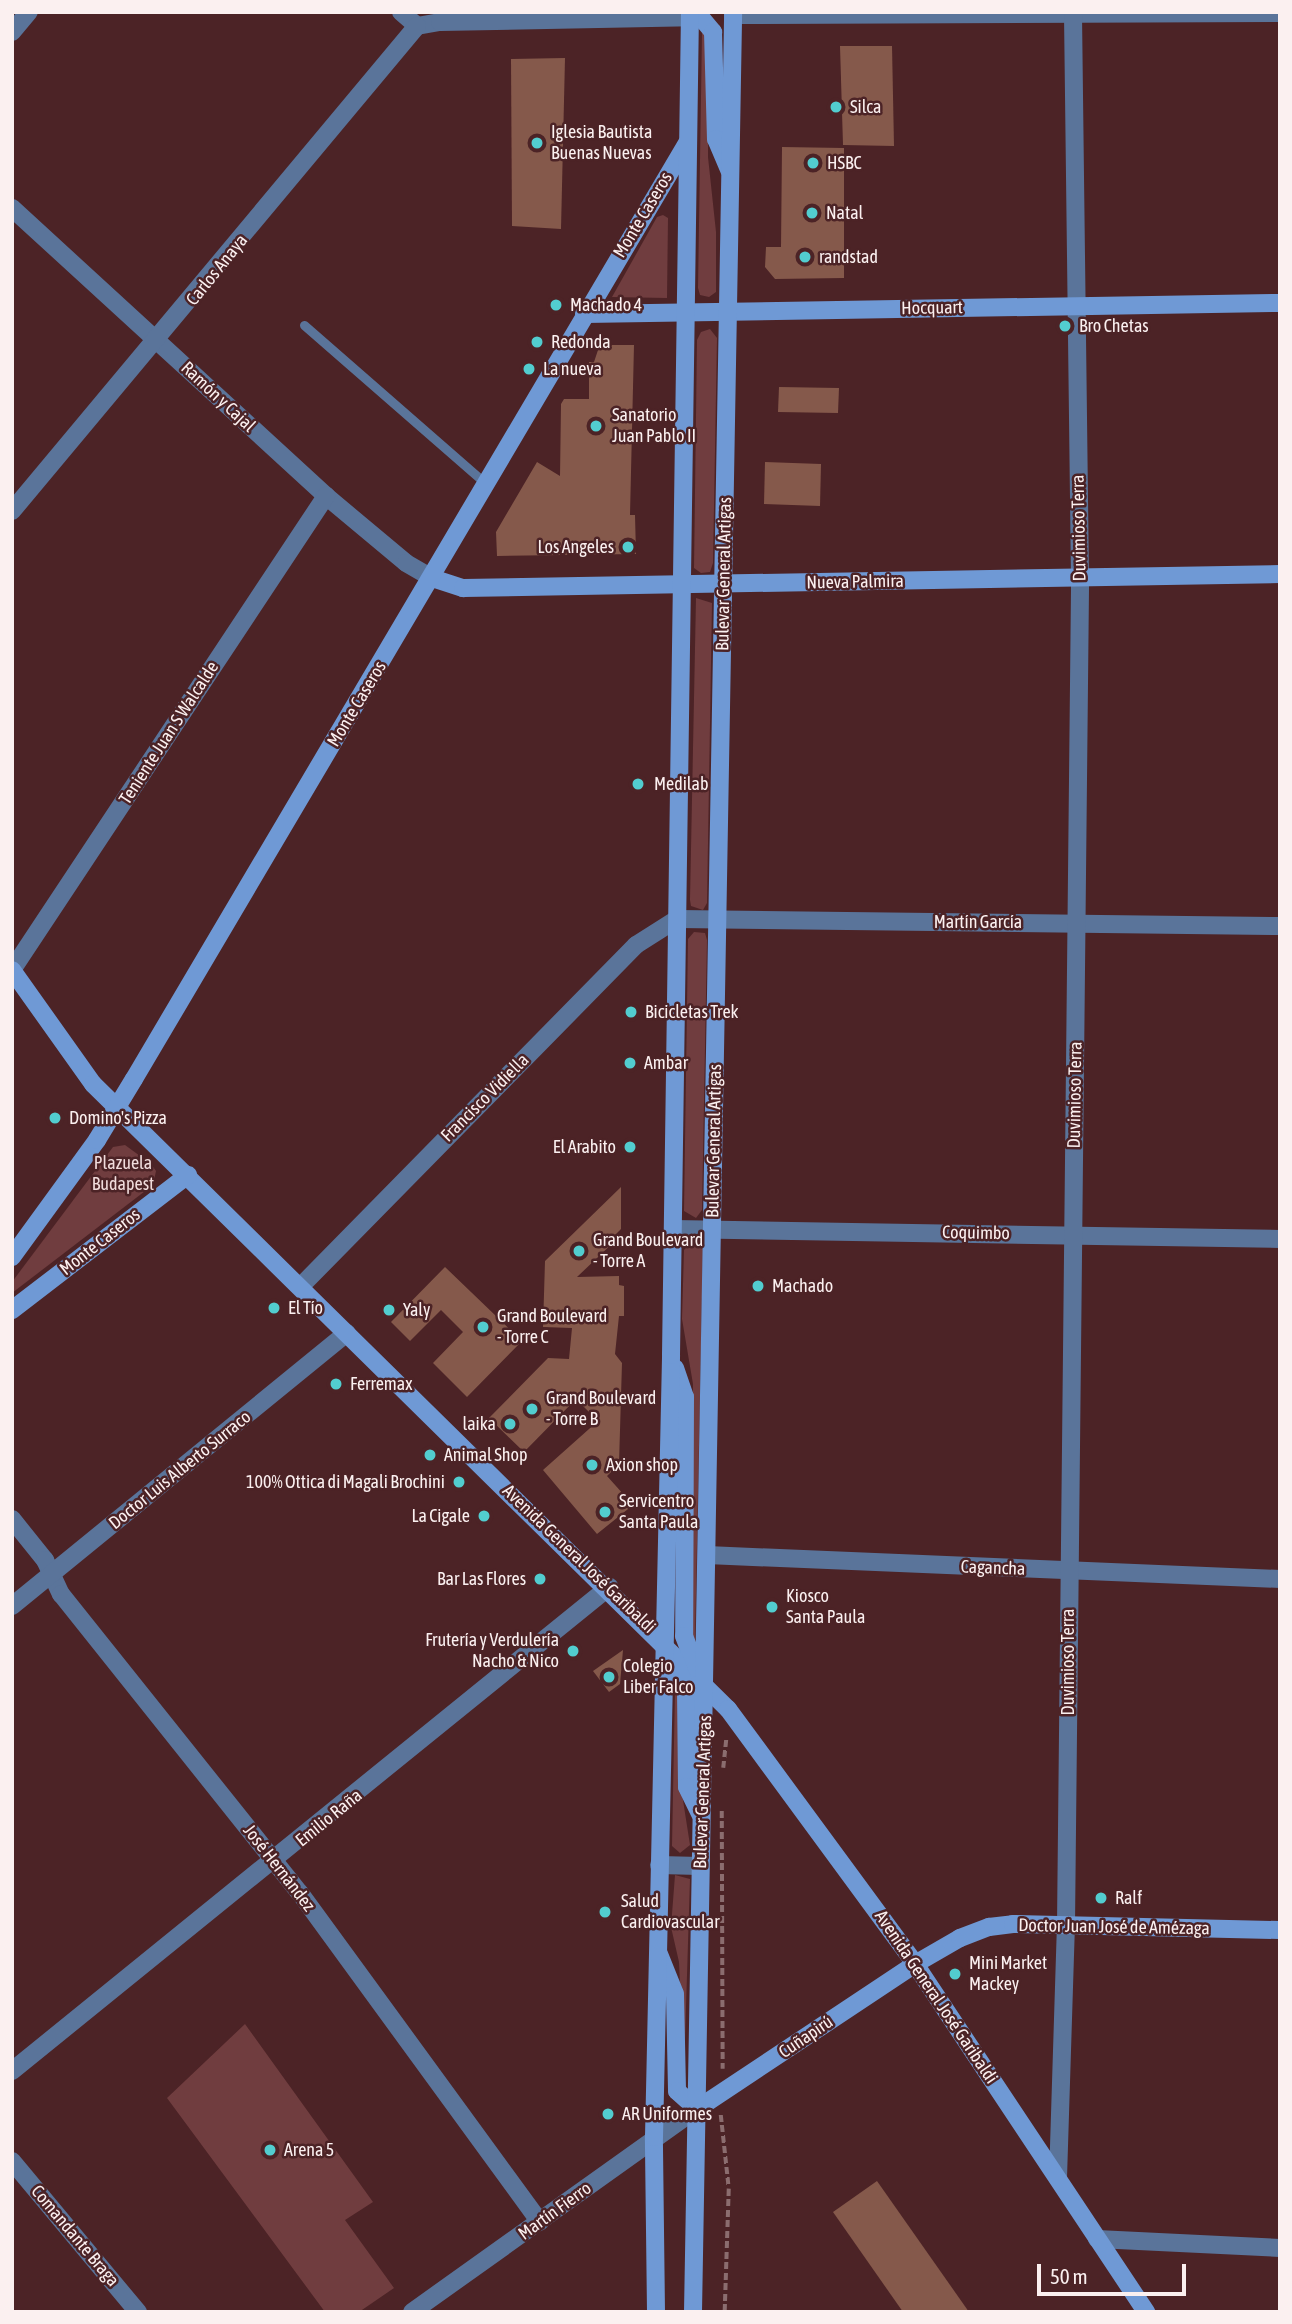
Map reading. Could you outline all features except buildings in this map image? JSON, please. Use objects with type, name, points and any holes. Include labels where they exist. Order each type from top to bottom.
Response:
[{"type":"street","points":[[12,32],[29,12]]},
{"type":"street","points":[[401,12],[417,26],[440,22],[690,15],[704,20],[713,32],[716,139],[732,177]]},
{"type":"street","points":[[733,14],[1280,13]]},
{"type":"street","name":"Bulevar General Artigas","points":[[693,2312],[701,1817],[707,1686],[733,14]]},
{"type":"street","name":"Duvimioso Terra","points":[[1058,2178],[1066,1925],[1080,579],[1073,14]]},
{"type":"street","points":[[656,2312],[656,1948],[671,1355],[690,15]]},
{"type":"street","name":"Carlos Anaya","points":[[12,511],[158,342],[417,26]]},
{"type":"street","name":"Monte Caseros","points":[[12,1257],[118,1106],[432,578],[584,314],[688,143]]},
{"type":"street","name":"Ramón y Cajal","points":[[12,208],[326,496],[406,563],[432,578]]},
{"type":"street","name":"Hocquart","points":[[584,314],[1280,303]]},
{"type":"street","name":"Teniente Juan S Walcalde","points":[[12,970],[326,496]]},
{"type":"street","name":"Nueva Palmira","points":[[432,578],[463,588],[1280,574]]},
{"type":"street","name":"Martín García","points":[[677,919],[1280,926]]},
{"type":"street","name":"Francisco Vidiella","points":[[301,1286],[636,945],[677,919]]},
{"type":"street","name":"Avenida General José Garibaldi","points":[[12,970],[93,1084],[609,1587],[728,1709],[915,1964],[1146,2312]]},
{"type":"street","name":"Monte Caseros","points":[[12,1310],[188,1175]]},
{"type":"street","name":"Coquimbo","points":[[673,1229],[1280,1239]]},
{"type":"street","name":"Doctor Luis Alberto Surraco","points":[[12,1606],[347,1333]]},
{"type":"street","points":[[671,1355],[685,1397],[684,1636],[690,1657],[707,1686]]},
{"type":"street","name":"José Hernández","points":[[12,1519],[51,1574],[61,1594],[275,1862],[540,2222]]},
{"type":"street","name":"Cagancha","points":[[707,1555],[1280,1579]]},
{"type":"street","name":"Emilio Raña","points":[[12,2071],[275,1862],[609,1587]]},
{"type":"street","points":[[665,1643],[686,1689],[687,1787],[701,1817]]},
{"type":"street","points":[[659,1865],[700,1866]]},
{"type":"street","name":"Doctor Juan José de Amézaga","points":[[915,1964],[960,1938],[989,1927],[1066,1925],[1280,1930]]},
{"type":"street","points":[[656,1948],[676,1994],[677,2091],[697,2109]]},
{"type":"street","name":"Cuñapirú","points":[[697,2109],[915,1964]]},
{"type":"street","name":"Martín Fierro","points":[[412,2312],[654,2137],[697,2109]]},
{"type":"street","name":"Comandante Braga","points":[[12,2161],[138,2312]]},
{"type":"street","points":[[1097,2239],[1280,2248]]},
{"type":"lane","points":[[304,325],[486,484]]},
{"type":"path","points":[[722,1777],[728,1709]]},
{"type":"path","points":[[722,1804],[723,2093],[720,2130],[729,2189],[725,2312]]},
{"type":"green space","points":[[708,31],[708,157],[716,232],[716,292],[709,297],[700,295],[698,288],[702,33]]},
{"type":"green space","points":[[663,215],[668,218],[667,298],[612,297],[657,217]]},
{"type":"green space","points":[[710,329],[717,338],[713,563],[710,572],[701,573],[694,568],[697,340],[701,332]]},
{"type":"green space","points":[[696,598],[712,603],[707,903],[703,910],[691,906],[690,900]]},
{"type":"green space","points":[[694,932],[705,933],[707,940],[702,1210],[696,1218],[684,1211],[688,939]]},
{"type":"green space","name":"Plazuela Budapest","points":[[125,1145],[151,1164],[156,1171],[153,1185],[12,1293],[12,1282],[113,1147]]},
{"type":"green space","points":[[691,1242],[703,1247],[695,1642],[691,1637],[693,1384],[682,1319],[684,1250]]},
{"type":"green space","points":[[679,1689],[680,1781],[690,1845],[680,1853],[672,1846],[675,1690]]},
{"type":"green space","points":[[675,1875],[690,1879],[684,2072],[679,1962],[671,1927]]},
{"type":"green space","name":"Arena 5","points":[[245,2024],[373,2202],[345,2220],[394,2288],[359,2312],[325,2312],[167,2098]]},
{"type":"place","name":"Silca","points":[[836,107]]},
{"type":"place","name":"Iglesia Bautista Buenas Nuevas","points":[[537,143]]},
{"type":"place","name":"HSBC","points":[[813,163]]},
{"type":"place","name":"Natal","points":[[812,213]]},
{"type":"place","name":"randstad","points":[[805,257]]},
{"type":"place","name":"Machado 4","points":[[556,305]]},
{"type":"place","name":"Bro Chetas","points":[[1065,326]]},
{"type":"place","name":"Redonda","points":[[537,342]]},
{"type":"place","name":"La nueva","points":[[529,369]]},
{"type":"place","name":"Sanatorio Juan Pablo II","points":[[596,426]]},
{"type":"place","name":"Los Angeles","points":[[628,547]]},
{"type":"place","name":"Medilab","points":[[638,784]]},
{"type":"place","name":"Bicicletas Trek","points":[[631,1012]]},
{"type":"place","name":"Ambar","points":[[630,1063]]},
{"type":"place","name":"Domino's Pizza","points":[[55,1118]]},
{"type":"place","name":"El Arabito","points":[[630,1147]]},
{"type":"place","name":"Grand Boulevard - Torre A","points":[[579,1251]]},
{"type":"place","name":"Machado","points":[[758,1286]]},
{"type":"place","name":"El Tío","points":[[274,1308]]},
{"type":"place","name":"Yaly","points":[[389,1310]]},
{"type":"place","name":"Grand Boulevard - Torre C","points":[[483,1327]]},
{"type":"place","name":"Ferremax","points":[[336,1384]]},
{"type":"place","name":"Grand Boulevard - Torre B","points":[[532,1409]]},
{"type":"place","name":"laika","points":[[510,1424]]},
{"type":"place","name":"Animal Shop","points":[[430,1455]]},
{"type":"place","name":"Axion shop","points":[[592,1465]]},
{"type":"place","name":"100% Ottica di Magali Brochini","points":[[459,1482]]},
{"type":"place","name":"Servicentro Santa Paula","points":[[605,1512]]},
{"type":"place","name":"La Cigale","points":[[484,1516]]},
{"type":"place","name":"Bar Las Flores","points":[[540,1579]]},
{"type":"place","name":"Kiosco Santa Paula","points":[[772,1607]]},
{"type":"place","name":"Frutería y Verdulería Nacho & Nico","points":[[573,1651]]},
{"type":"place","name":"Colegio Liber Falco","points":[[609,1677]]},
{"type":"place","name":"Ralf","points":[[1101,1898]]},
{"type":"place","name":"Salud Cardiovascular","points":[[605,1912]]},
{"type":"place","name":"Mini Market Mackey","points":[[955,1974]]},
{"type":"place","name":"AR Uniformes","points":[[608,2114]]},
{"type":"place","name":"Arena 5","points":[[270,2150]]}]
